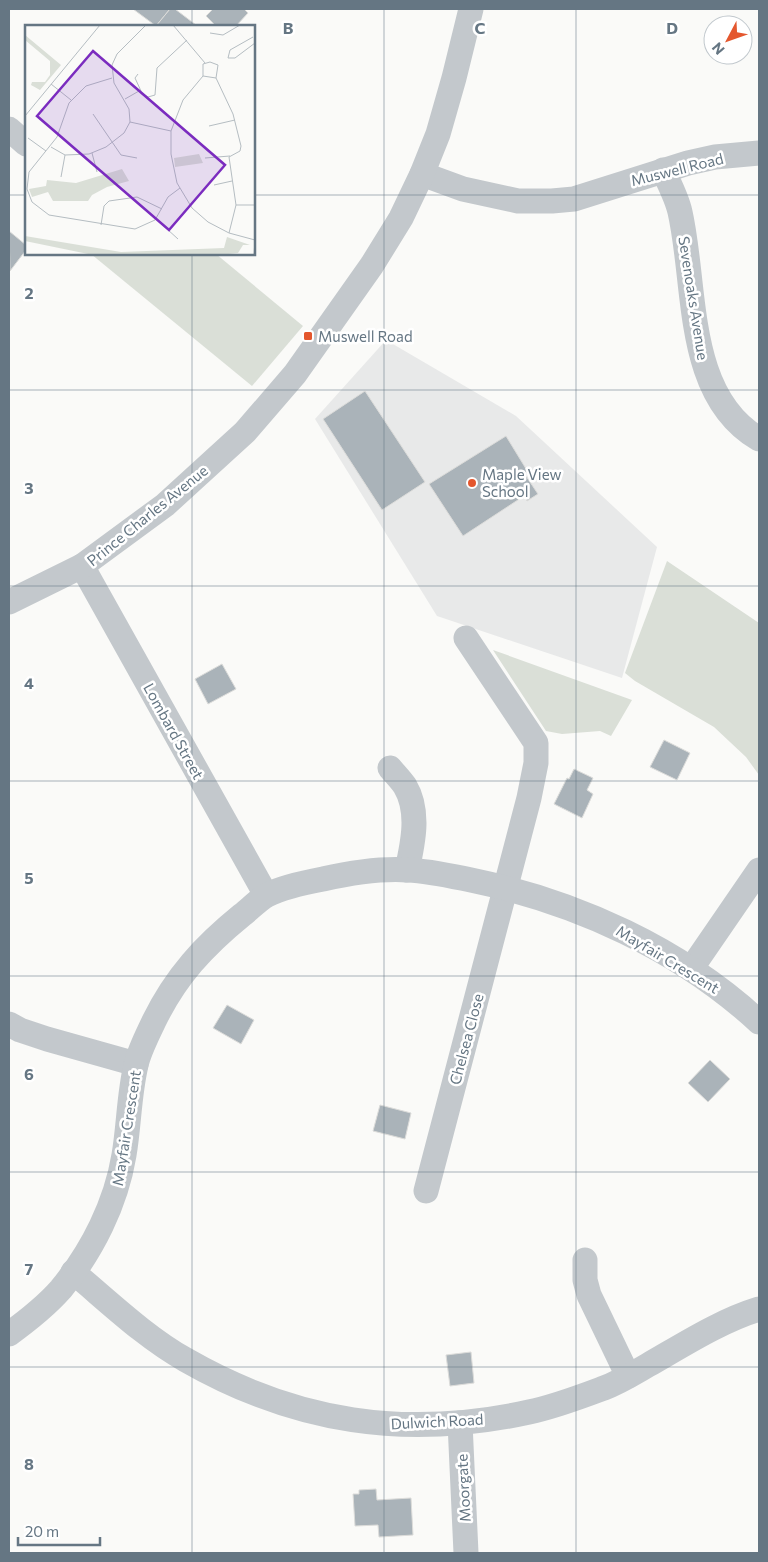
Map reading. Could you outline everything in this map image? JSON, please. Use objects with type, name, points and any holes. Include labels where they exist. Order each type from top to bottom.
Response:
[{"type":"street","name":"Prince Charles Avenue","points":[[9,602],[82,566],[165,505],[245,432],[270,404],[322,338],[372,265],[401,218],[422,174],[438,134],[472,9]]},
{"type":"street","points":[[9,129],[25,143]]},
{"type":"street","name":"Muswell Road","points":[[422,174],[464,189],[518,201],[552,201],[574,199],[663,170],[715,157],[759,153]]},
{"type":"street","name":"Sevenoaks Avenue","points":[[663,170],[680,211],[698,335],[709,379],[732,419],[747,432],[759,439]]},
{"type":"street","name":"Lombard Street","points":[[82,566],[266,895]]},
{"type":"street","name":"Chelsea Close","points":[[426,1191],[529,798],[536,763],[536,743],[466,638]]},
{"type":"street","points":[[390,768],[405,787],[413,812],[413,841],[407,870]]},
{"type":"street","name":"Mayfair Crescent","points":[[9,1334],[45,1305],[60,1289],[97,1234],[115,1197],[124,1157],[136,1064],[154,1020],[179,978],[199,954],[226,928],[266,895],[309,882],[346,874],[407,870],[506,887],[571,908],[636,936],[719,988],[759,1022]]},
{"type":"street","points":[[691,969],[759,870]]},
{"type":"street","points":[[9,1024],[47,1040],[136,1064]]},
{"type":"street","points":[[585,1260],[585,1280],[589,1295],[628,1376]]},
{"type":"street","name":"Dulwich Road","points":[[73,1272],[138,1326],[185,1360],[240,1387],[282,1404],[356,1422],[411,1425],[460,1423],[530,1412],[606,1387],[703,1334],[759,1309]]},
{"type":"street","name":"Moorgate","points":[[460,1423],[466,1553]]},
{"type":"shaded area","points":[[92,255],[217,255],[303,326],[252,386]]},
{"type":"shaded area","name":"Maple View School","points":[[386,340],[516,416],[657,547],[622,678],[437,616],[315,419]]},
{"type":"shaded area","points":[[667,561],[759,623],[759,775],[746,757],[714,727],[635,681],[625,673]]},
{"type":"shaded area","points":[[493,650],[632,700],[611,736],[600,731],[562,734],[546,731]]},
{"type":"building","points":[[133,9],[170,9],[157,25]]},
{"type":"building","points":[[170,9],[175,9],[196,25],[157,25]]},
{"type":"building","points":[[213,9],[244,9],[248,13],[237,25],[215,25],[206,16]]},
{"type":"building","points":[[9,231],[25,244],[25,251],[10,271]]},
{"type":"building","points":[[365,391],[425,482],[382,510],[323,419]]},
{"type":"building","points":[[506,436],[528,472],[524,473],[538,494],[527,501],[524,496],[463,536],[429,484]]},
{"type":"building","points":[[222,664],[236,689],[208,704],[195,679]]},
{"type":"building","points":[[664,740],[690,753],[677,780],[650,767]]},
{"type":"building","points":[[574,769],[593,778],[587,790],[593,794],[582,818],[554,804],[567,778],[569,779]]},
{"type":"building","points":[[227,1005],[254,1020],[241,1044],[213,1028]]},
{"type":"building","points":[[710,1060],[730,1079],[708,1102],[688,1083]]},
{"type":"building","points":[[380,1105],[411,1113],[405,1139],[373,1131]]},
{"type":"building","points":[[471,1352],[474,1383],[450,1386],[446,1355]]},
{"type":"building","points":[[376,1489],[377,1500],[411,1498],[413,1535],[379,1537],[378,1525],[355,1526],[353,1494],[359,1494],[359,1490]]},
{"type":"place","name":"Muswell Road","points":[[308,336]]},
{"type":"place","name":"Maple View School","points":[[472,483]]}]
